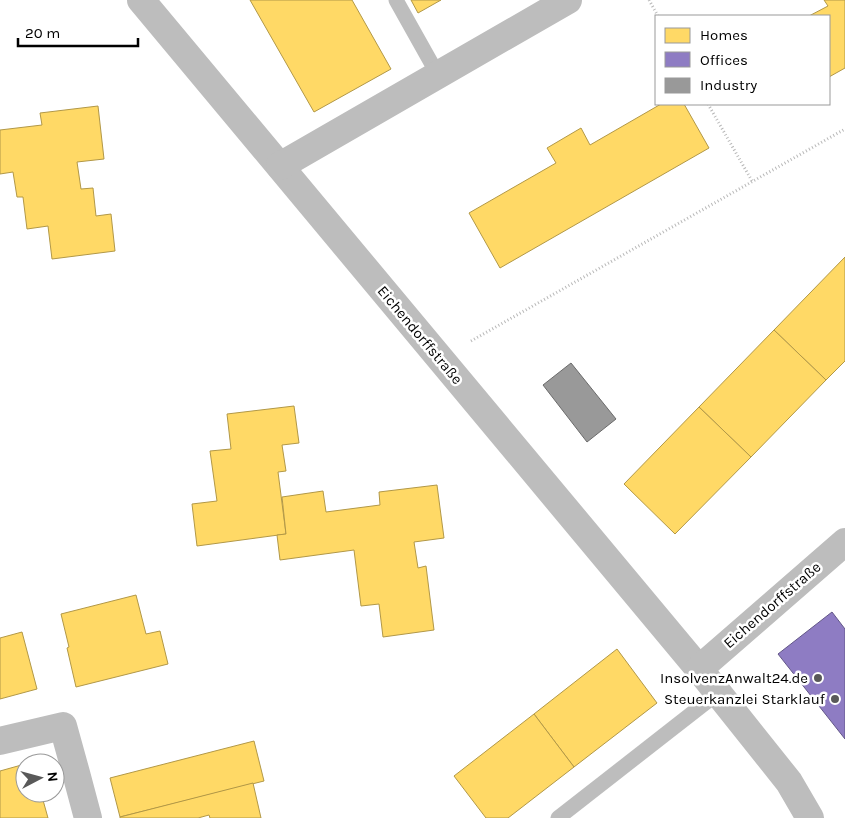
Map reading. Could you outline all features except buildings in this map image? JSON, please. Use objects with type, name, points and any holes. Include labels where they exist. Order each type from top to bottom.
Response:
[{"type":"street","name":"Eichendorffstraße","points":[[140,0],[700,669],[789,782],[810,818]]},
{"type":"street","points":[[280,166],[568,0]]},
{"type":"street","name":"Eichendorffstraße","points":[[700,669],[845,542]]},
{"type":"street","points":[[0,742],[63,726],[88,818]]},
{"type":"lane","points":[[396,0],[438,75]]},
{"type":"lane","points":[[558,818],[718,693]]},
{"type":"path","points":[[649,0],[657,15]]},
{"type":"path","points":[[709,105],[752,182]]},
{"type":"path","points":[[440,359],[845,128]]},
{"type":"place","name":"InsolvenzAnwalt24.de","points":[[818,678]]},
{"type":"place","name":"Steuerkanzlei Starklauf","points":[[835,699]]}]
